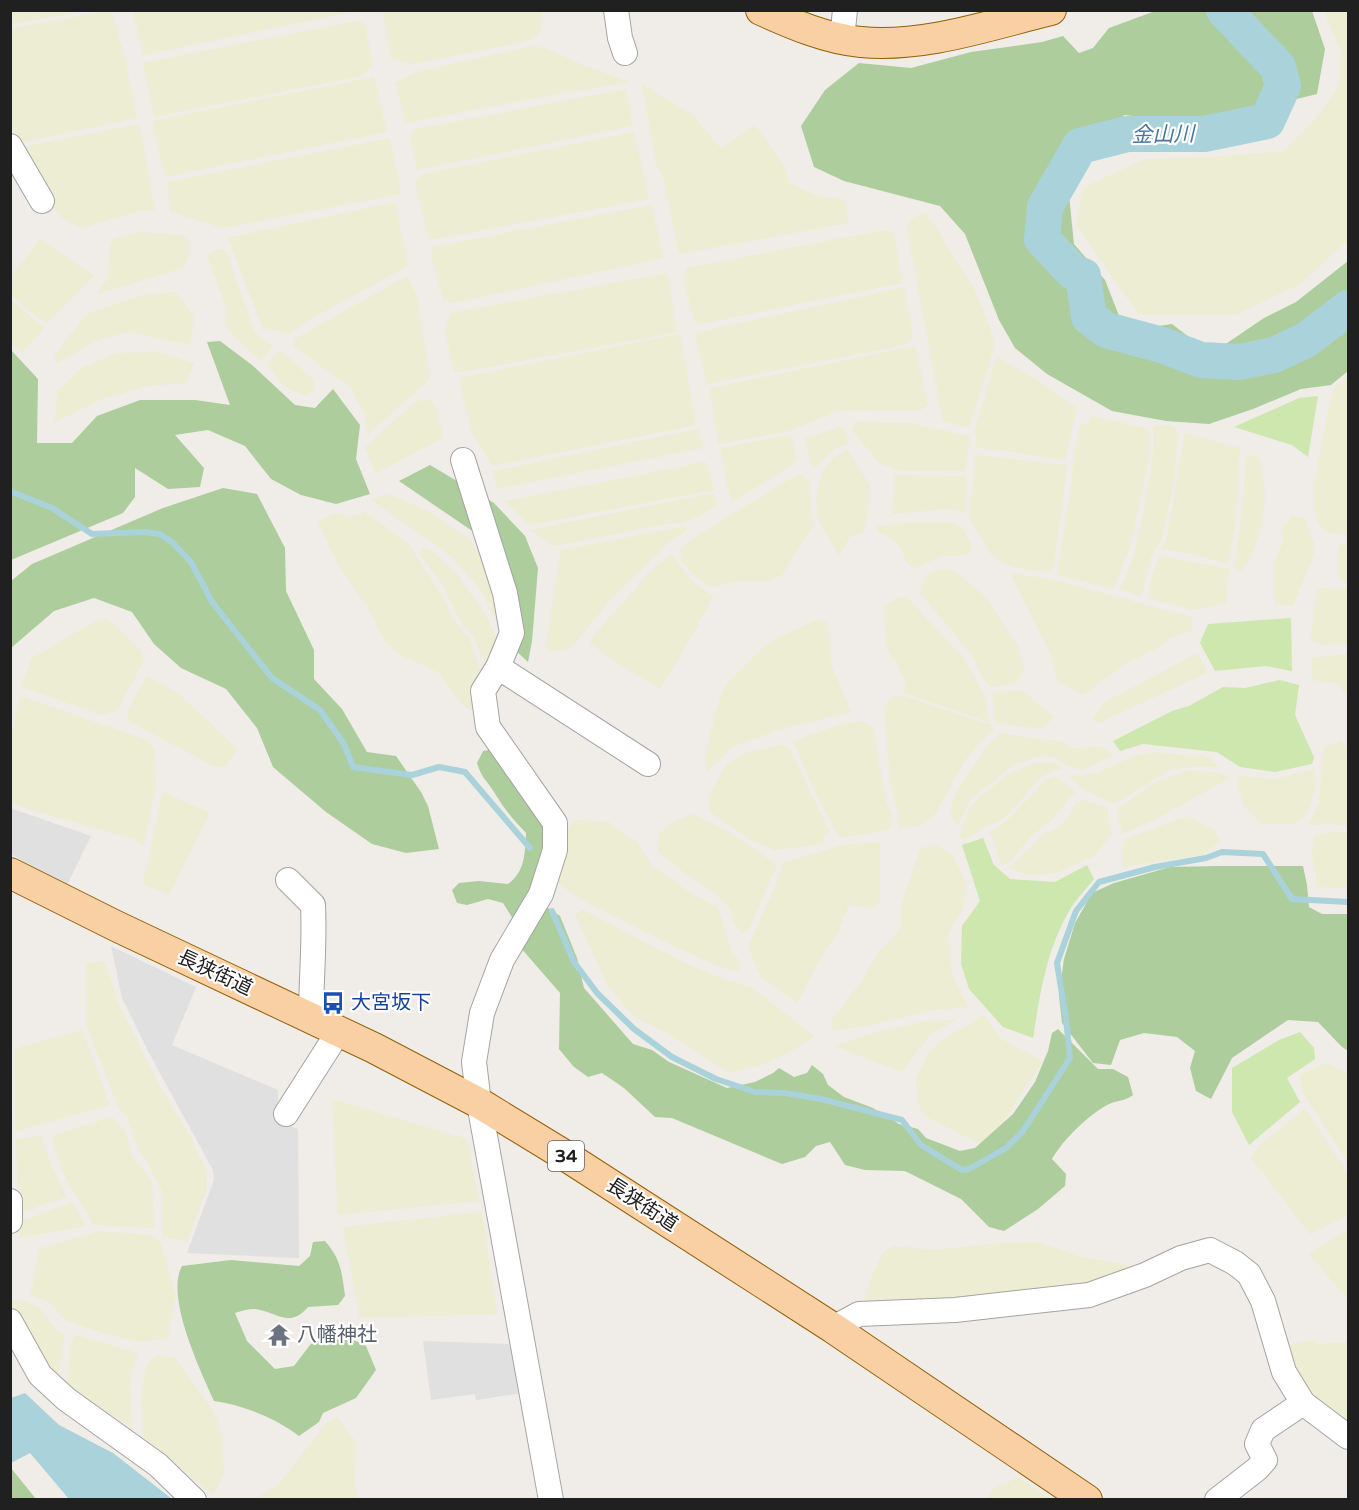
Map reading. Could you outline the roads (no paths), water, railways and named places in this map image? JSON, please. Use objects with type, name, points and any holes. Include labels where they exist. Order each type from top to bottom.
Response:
[{"type":"main road","points":[[761,10],[786,21],[844,25],[880,43],[916,41],[1035,12]]},
{"type":"main road","name":"長狭街道","points":[[10,873],[116,927],[339,1031],[479,1103],[569,1158],[833,1328],[1087,1500]]},
{"type":"street","points":[[616,10],[620,38],[625,53]]},
{"type":"street","points":[[10,146],[42,201]]},
{"type":"street","points":[[463,460],[505,593],[512,633],[498,667],[483,691],[488,727],[555,823],[555,850],[541,894],[502,960],[482,1013],[474,1062],[479,1103],[551,1500]]},
{"type":"street","points":[[498,667],[648,764]]},
{"type":"street","points":[[288,880],[314,904],[315,936],[311,971],[311,1018]]},
{"type":"street","points":[[286,1114],[339,1031]]},
{"type":"street","points":[[10,1201],[10,1221]]},
{"type":"street","points":[[833,1328],[859,1314],[955,1310],[1089,1295],[1145,1275],[1180,1258],[1210,1250],[1235,1263],[1249,1274],[1263,1301],[1284,1372],[1303,1403],[1348,1437]]},
{"type":"street","points":[[10,1321],[40,1375],[66,1399],[158,1465],[194,1500]]},
{"type":"street","points":[[1217,1500],[1265,1460],[1257,1444],[1263,1430],[1303,1403]]},
{"type":"water","points":[[25,1393],[59,1425],[113,1453],[172,1499],[69,1499],[30,1453],[11,1463],[11,1398]]},
{"type":"waterway","name":"金山川","points":[[1224,10],[1278,67],[1283,86],[1267,121],[1204,134],[1127,134],[1080,146],[1045,207],[1042,239],[1073,272],[1083,276],[1089,317],[1106,330],[1162,345],[1201,360],[1239,362],[1274,355],[1306,340],[1348,308]]},
{"type":"waterway","points":[[10,491],[52,508],[92,534],[145,532],[160,534],[173,543],[191,562],[212,602],[272,678],[320,710],[344,744],[353,767],[412,775],[439,767],[465,772],[530,848]]},
{"type":"waterway","points":[[552,911],[574,962],[597,993],[634,1029],[672,1057],[716,1079],[755,1092],[785,1093],[821,1099],[902,1120],[921,1145],[962,1170],[969,1169],[1006,1148],[1023,1131],[1070,1058],[1057,963],[1076,911],[1099,882],[1155,867],[1206,858],[1222,852],[1263,854],[1292,899],[1348,902]]},
{"type":"place","name":"大宮坂下","points":[[333,1003]]},
{"type":"place","name":"八幡神社","points":[[279,1335]]}]
